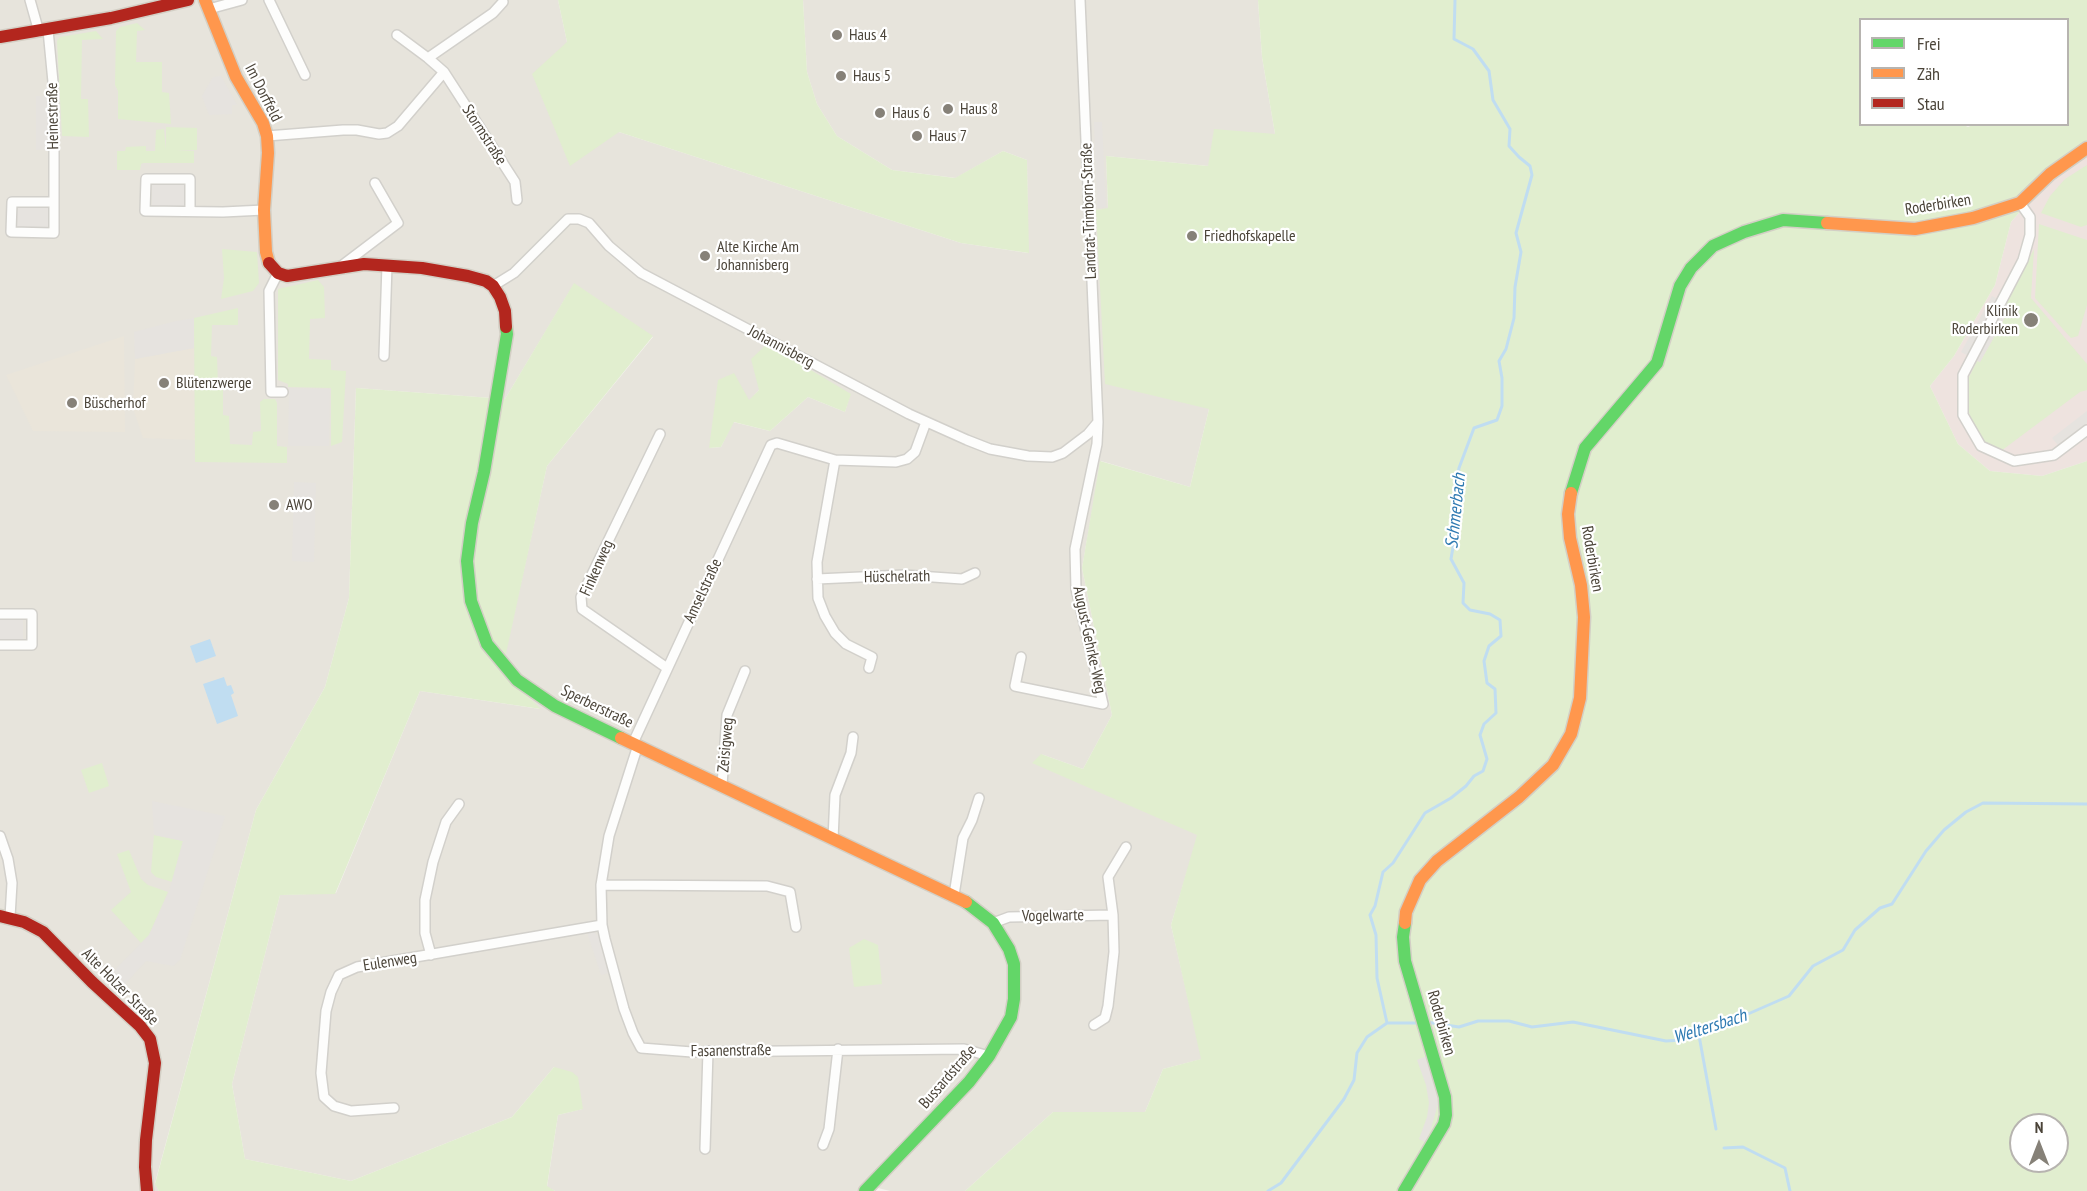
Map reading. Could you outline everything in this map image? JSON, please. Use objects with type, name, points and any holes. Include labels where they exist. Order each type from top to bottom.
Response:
[{"type":"street","name":"Heinestraße","points":[[30,0],[44,31],[53,82],[54,202],[54,233],[11,232],[12,202],[54,202]]},
{"type":"street","points":[[0,37],[132,14],[189,0]]},
{"type":"street","points":[[207,4],[242,0]]},
{"type":"street","points":[[268,0],[305,75]]},
{"type":"street","name":"Landrat-Trimborn-Straße","points":[[1080,0],[1098,422]]},
{"type":"street","points":[[428,58],[493,13],[503,2]]},
{"type":"street","name":"Im Dorffeld","points":[[207,4],[236,77],[263,123],[267,135],[264,210],[266,252],[270,266],[278,273]]},
{"type":"street","name":"Stormstraße","points":[[397,35],[444,72],[515,182],[517,200]]},
{"type":"street","points":[[267,135],[343,130],[387,133],[398,126],[444,72]]},
{"type":"street","name":"Roderbirken","points":[[1404,1191],[1444,1124],[1445,1097],[1405,961],[1403,937],[1406,912],[1420,880],[1437,861],[1519,797],[1553,765],[1571,734],[1580,698],[1584,617],[1581,585],[1570,538],[1568,514],[1571,491],[1585,448],[1657,363],[1680,286],[1691,268],[1713,246],[1744,231],[1783,220],[1915,229],[1973,218],[2020,203],[2050,174],[2087,148]]},
{"type":"street","points":[[190,211],[190,178],[146,178],[145,211],[190,211],[264,210]]},
{"type":"street","points":[[340,267],[398,223],[375,183]]},
{"type":"street","points":[[2020,203],[2031,217],[2030,235],[2024,260],[1963,375],[1963,415],[1981,446],[2014,461],[2054,455],[2087,430]]},
{"type":"street","name":"Johannisberg","points":[[493,286],[514,273],[568,219],[579,219],[589,223],[609,246],[641,273],[926,422],[990,449],[1028,456],[1052,456],[1063,453],[1088,434],[1098,422]]},
{"type":"street","points":[[384,356],[387,264]]},
{"type":"street","points":[[283,392],[271,392],[269,291],[278,273],[296,276],[340,267],[387,264],[468,276],[486,281],[493,286]]},
{"type":"street","name":"Sperberstraße","points":[[493,286],[505,311],[507,334],[467,561],[471,601],[487,644],[517,680],[555,706],[973,905],[993,923],[1009,949],[1014,964]]},
{"type":"street","points":[[869,668],[872,657],[846,644],[835,633],[818,598],[817,562],[834,460],[880,462],[907,459],[915,452],[926,422]]},
{"type":"street","name":"August-Gehrke-Weg","points":[[1021,657],[1015,686],[1103,704],[1076,589],[1075,549],[1097,444],[1098,422]]},
{"type":"street","name":"Finkenweg","points":[[660,434],[581,597],[582,609],[667,668]]},
{"type":"street","name":"Amselstraße","points":[[636,744],[667,668],[771,445],[777,443],[834,460]]},
{"type":"street","name":"Hüschelrath","points":[[817,579],[904,575],[962,579],[975,573]]},
{"type":"street","points":[[0,614],[32,614],[32,645],[0,645]]},
{"type":"street","name":"Zeisigweg","points":[[722,785],[727,715],[745,671]]},
{"type":"street","points":[[832,839],[835,795],[851,753],[853,737]]},
{"type":"street","name":"Fasanenstraße","points":[[636,744],[609,836],[601,885],[602,925],[624,1009],[641,1048],[708,1051],[964,1048],[989,1056]]},
{"type":"street","points":[[954,895],[963,838],[972,820],[978,798]]},
{"type":"street","points":[[431,955],[425,933],[425,900],[433,862],[446,822],[459,804]]},
{"type":"street","points":[[0,836],[8,859],[12,883],[5,916]]},
{"type":"street","points":[[1094,1025],[1105,1018],[1114,952],[1113,915],[1108,877],[1126,847]]},
{"type":"street","points":[[601,885],[767,886],[790,892],[796,927]]},
{"type":"street","name":"Vogelwarte","points":[[993,923],[1009,917],[1113,915]]},
{"type":"street","name":"Alte Holzer Straße","points":[[5,916],[24,922],[44,933],[140,1026],[150,1040],[155,1063],[146,1140],[147,1191]]},
{"type":"street","name":"Eulenweg","points":[[394,1108],[351,1111],[334,1106],[324,1097],[321,1073],[326,1011],[339,975],[357,967],[602,925]]},
{"type":"street","name":"Bussardstraße","points":[[865,1191],[969,1082],[989,1056],[1011,1017],[1015,983],[1014,964]]},
{"type":"street","points":[[823,1144],[829,1129],[838,1049]]},
{"type":"street","points":[[705,1149],[708,1051]]},
{"type":"shaded area","points":[[0,0],[558,0],[567,42],[619,132],[961,243],[1028,253],[1027,160],[1003,151],[956,178],[892,170],[837,136],[817,104],[807,72],[803,0],[1258,0],[1262,57],[1275,134],[1208,166],[1106,156],[1108,209],[1096,210],[1209,409],[1190,487],[1101,461],[1082,568],[1112,715],[1083,769],[1041,754],[1198,835],[1171,925],[1202,1059],[1163,1069],[1145,1112],[1053,1112],[965,1191],[890,1191],[878,1188],[875,1191],[555,1191],[547,1187],[558,1115],[582,1109],[554,1067],[512,1117],[351,1181],[245,1159],[232,1084],[280,895],[336,893],[420,691],[540,709],[501,672],[547,466],[653,337],[574,284],[505,399],[356,388],[349,598],[325,687],[256,810],[155,1183],[159,1191],[0,1191]],"holes":[[[759,390],[850,394],[845,412],[808,397],[770,431],[733,422],[721,447],[709,448]]]},
{"type":"shaded area","points":[[221,76],[237,105],[232,105],[232,114],[209,115],[202,96],[213,77]]},
{"type":"shaded area","points":[[36,96],[49,96],[49,149],[36,150]]},
{"type":"shaded area","points":[[1094,122],[1102,122],[1106,207],[1097,208]]},
{"type":"shaded area","name":"Klinik Roderbirken","points":[[2087,152],[2087,461],[2042,476],[1990,471],[1958,444],[1930,386],[1954,356],[1995,285],[2011,222],[2037,192]]},
{"type":"shaded area","points":[[152,184],[186,184],[186,207],[152,207]]},
{"type":"shaded area","points":[[15,206],[48,206],[48,228],[15,228]]},
{"type":"shaded area","points":[[1992,296],[2011,306],[1980,362],[1961,352]]},
{"type":"shaded area","points":[[194,318],[194,348],[135,359],[134,332]]},
{"type":"shaded area","name":"Büscherhof","points":[[124,336],[125,432],[33,431],[6,375]]},
{"type":"shaded area","name":"Blütenzwerge","points":[[194,348],[195,440],[143,438],[133,408],[135,359]]},
{"type":"shaded area","points":[[289,388],[330,389],[329,446],[288,446]]},
{"type":"shaded area","points":[[2087,411],[2087,423],[2058,445],[2052,438]]},
{"type":"shaded area","points":[[294,482],[316,483],[314,562],[292,561]]},
{"type":"shaded area","points":[[0,619],[23,619],[23,640],[0,640]]},
{"type":"shaded area","points":[[152,801],[225,816],[180,960],[173,966],[146,961],[124,985],[111,974],[149,935],[169,891],[183,841],[154,835]]},
{"type":"shaded area","points":[[587,932],[594,932],[599,937],[608,973],[601,975]]},
{"type":"shaded area","points":[[1427,1056],[1434,1077],[1438,1104],[1425,1142],[1419,1139],[1427,1117],[1429,1103],[1426,1085],[1417,1060]]},
{"type":"green space","points":[[558,0],[803,0],[807,72],[817,104],[837,136],[892,170],[955,178],[1003,151],[1027,160],[1029,253],[961,243],[619,132],[570,166],[532,74],[567,42]]},
{"type":"green space","points":[[1258,0],[2087,0],[2087,152],[2037,192],[2011,222],[1995,285],[1954,356],[1930,386],[1958,444],[1990,471],[2042,476],[2087,461],[2087,1191],[965,1191],[1053,1112],[1145,1112],[1163,1069],[1201,1059],[1171,925],[1197,835],[1032,763],[1041,754],[1083,769],[1112,715],[1082,568],[1100,461],[1190,487],[1209,409],[1105,384],[1096,210],[1108,208],[1106,156],[1208,166],[1214,129],[1275,134],[1262,57]]},
{"type":"green space","points":[[137,23],[145,30],[137,31],[136,62],[162,62],[162,92],[169,93],[171,124],[118,119],[118,91],[115,85],[116,31],[120,27]]},
{"type":"green space","points":[[96,31],[103,39],[82,40],[81,99],[88,99],[89,137],[62,136],[57,41],[60,37]]},
{"type":"green space","points":[[166,127],[197,128],[197,150],[176,150],[194,151],[194,163],[143,163],[140,170],[117,170],[117,151],[125,151],[126,147],[146,146],[146,151],[155,151],[156,130],[164,129],[166,150]]},
{"type":"green space","points":[[2087,165],[2087,225],[2081,227],[2041,213],[2050,196],[2065,179]]},
{"type":"green space","points":[[2039,224],[2087,240],[2087,305],[2078,336],[2071,338],[2035,298]]},
{"type":"green space","points":[[222,249],[257,252],[259,283],[253,291],[221,299],[224,278]]},
{"type":"green space","points":[[2034,249],[2031,298],[2087,364],[2087,390],[2080,392],[2001,451],[1985,442],[1976,431],[1966,405],[1969,377],[2011,307],[2006,303]]},
{"type":"green space","points":[[318,280],[324,287],[325,318],[310,319],[309,359],[331,360],[331,370],[346,371],[342,442],[331,446],[331,388],[288,387],[288,384],[278,380],[278,289]]},
{"type":"green space","points":[[574,283],[653,336],[547,466],[502,672],[541,709],[420,691],[335,894],[280,895],[232,1084],[245,1159],[351,1181],[512,1117],[554,1067],[572,1072],[578,1077],[583,1109],[558,1115],[547,1186],[555,1191],[159,1191],[155,1184],[256,810],[325,687],[349,598],[356,388],[505,399]]},
{"type":"green space","points":[[238,308],[238,325],[212,325],[211,356],[217,357],[218,385],[223,386],[223,415],[229,416],[230,444],[252,445],[253,432],[261,431],[260,402],[264,399],[275,399],[277,403],[277,446],[287,447],[287,463],[195,462],[194,318]]},
{"type":"green space","points":[[767,344],[851,394],[845,412],[808,397],[770,431],[734,422],[721,447],[709,448],[718,380],[734,373],[749,400],[759,390],[751,359]]},
{"type":"green space","points":[[102,763],[109,786],[89,793],[81,770]]},
{"type":"green space","points":[[154,835],[183,841],[172,882],[156,877],[151,872]]},
{"type":"green space","points":[[129,850],[141,879],[148,885],[168,892],[149,935],[141,943],[111,910],[131,892],[117,854]]},
{"type":"green space","points":[[864,939],[878,945],[882,984],[854,987],[849,948]]},
{"type":"water","points":[[210,639],[216,656],[196,663],[190,646]]},
{"type":"water","points":[[224,677],[227,686],[231,685],[234,693],[231,695],[238,716],[217,724],[203,684]]},
{"type":"waterway","name":"Schmerbach","points":[[1387,1023],[1377,978],[1376,935],[1370,915],[1375,906],[1383,872],[1393,863],[1425,813],[1451,798],[1474,776],[1483,771],[1487,759],[1480,735],[1484,724],[1496,713],[1495,689],[1487,683],[1484,661],[1489,646],[1501,636],[1500,620],[1490,614],[1470,610],[1463,603],[1464,583],[1451,559],[1454,541],[1452,512],[1460,498],[1457,481],[1459,468],[1474,428],[1497,420],[1502,406],[1502,378],[1499,361],[1506,349],[1514,318],[1515,287],[1521,252],[1516,233],[1532,175],[1530,166],[1509,146],[1510,129],[1493,100],[1489,71],[1473,49],[1454,39],[1455,0]]},
{"type":"waterway","name":"Weltersbach","points":[[1426,1022],[1459,1027],[1478,1021],[1509,1021],[1532,1027],[1573,1022],[1666,1041],[1683,1040],[1686,1032],[1732,1021],[1789,996],[1813,966],[1843,950],[1855,930],[1880,908],[1892,904],[1926,851],[1944,830],[1966,812],[1983,803],[2087,804]]},
{"type":"waterway","name":"Weltersbach","points":[[1268,1191],[1281,1183],[1344,1099],[1354,1080],[1357,1053],[1367,1037],[1387,1023],[1419,1023]]},
{"type":"waterway","points":[[1698,1030],[1716,1129]]},
{"type":"waterway","points":[[1724,1148],[1743,1147],[1785,1168],[1790,1191]]},
{"type":"traffic: fast","points":[[1571,493],[1585,448],[1657,363],[1680,286],[1691,268],[1713,246],[1744,232],[1783,220],[1827,223]]},
{"type":"traffic: fast","points":[[506,327],[507,334],[467,561],[471,601],[487,644],[517,680],[555,706],[621,738]]},
{"type":"traffic: fast","points":[[865,1191],[969,1082],[989,1056],[1011,1017],[1014,999],[1014,964],[1009,949],[993,923],[966,902]]},
{"type":"traffic: fast","points":[[1404,1191],[1444,1124],[1446,1115],[1445,1097],[1405,961],[1403,937],[1405,923]]},
{"type":"traffic: slow","points":[[205,0],[236,77],[263,123],[267,136],[264,210],[266,252],[269,263]]},
{"type":"traffic: slow","points":[[1827,223],[1915,229],[1973,218],[2020,203],[2050,174],[2087,148]]},
{"type":"traffic: slow","points":[[1405,923],[1406,912],[1420,880],[1437,861],[1519,797],[1553,765],[1571,734],[1580,698],[1584,617],[1581,585],[1570,538],[1568,514],[1571,493]]},
{"type":"traffic: slow","points":[[621,738],[966,902]]},
{"type":"traffic: jam","points":[[0,37],[111,18],[188,0]]},
{"type":"traffic: jam","points":[[269,263],[278,273],[287,276],[364,264],[422,268],[468,276],[486,281],[493,286],[505,311],[506,327]]},
{"type":"traffic: jam","points":[[0,916],[24,922],[43,932],[92,982],[140,1026],[150,1039],[155,1063],[146,1140],[147,1191]]},
{"type":"place","name":"Haus 4","points":[[837,35]]},
{"type":"place","name":"Haus 5","points":[[841,76]]},
{"type":"place","name":"Haus 8","points":[[948,109]]},
{"type":"place","name":"Haus 6","points":[[880,113]]},
{"type":"place","name":"Haus 7","points":[[917,136]]},
{"type":"place","name":"Friedhofskapelle","points":[[1192,236]]},
{"type":"place","name":"Alte Kirche Am Johannisberg","points":[[705,256]]},
{"type":"place","name":"Klinik Roderbirken","points":[[2031,320]]},
{"type":"place","name":"Blütenzwerge","points":[[164,383]]},
{"type":"place","name":"Büscherhof","points":[[72,403]]},
{"type":"place","name":"AWO","points":[[274,505]]}]
